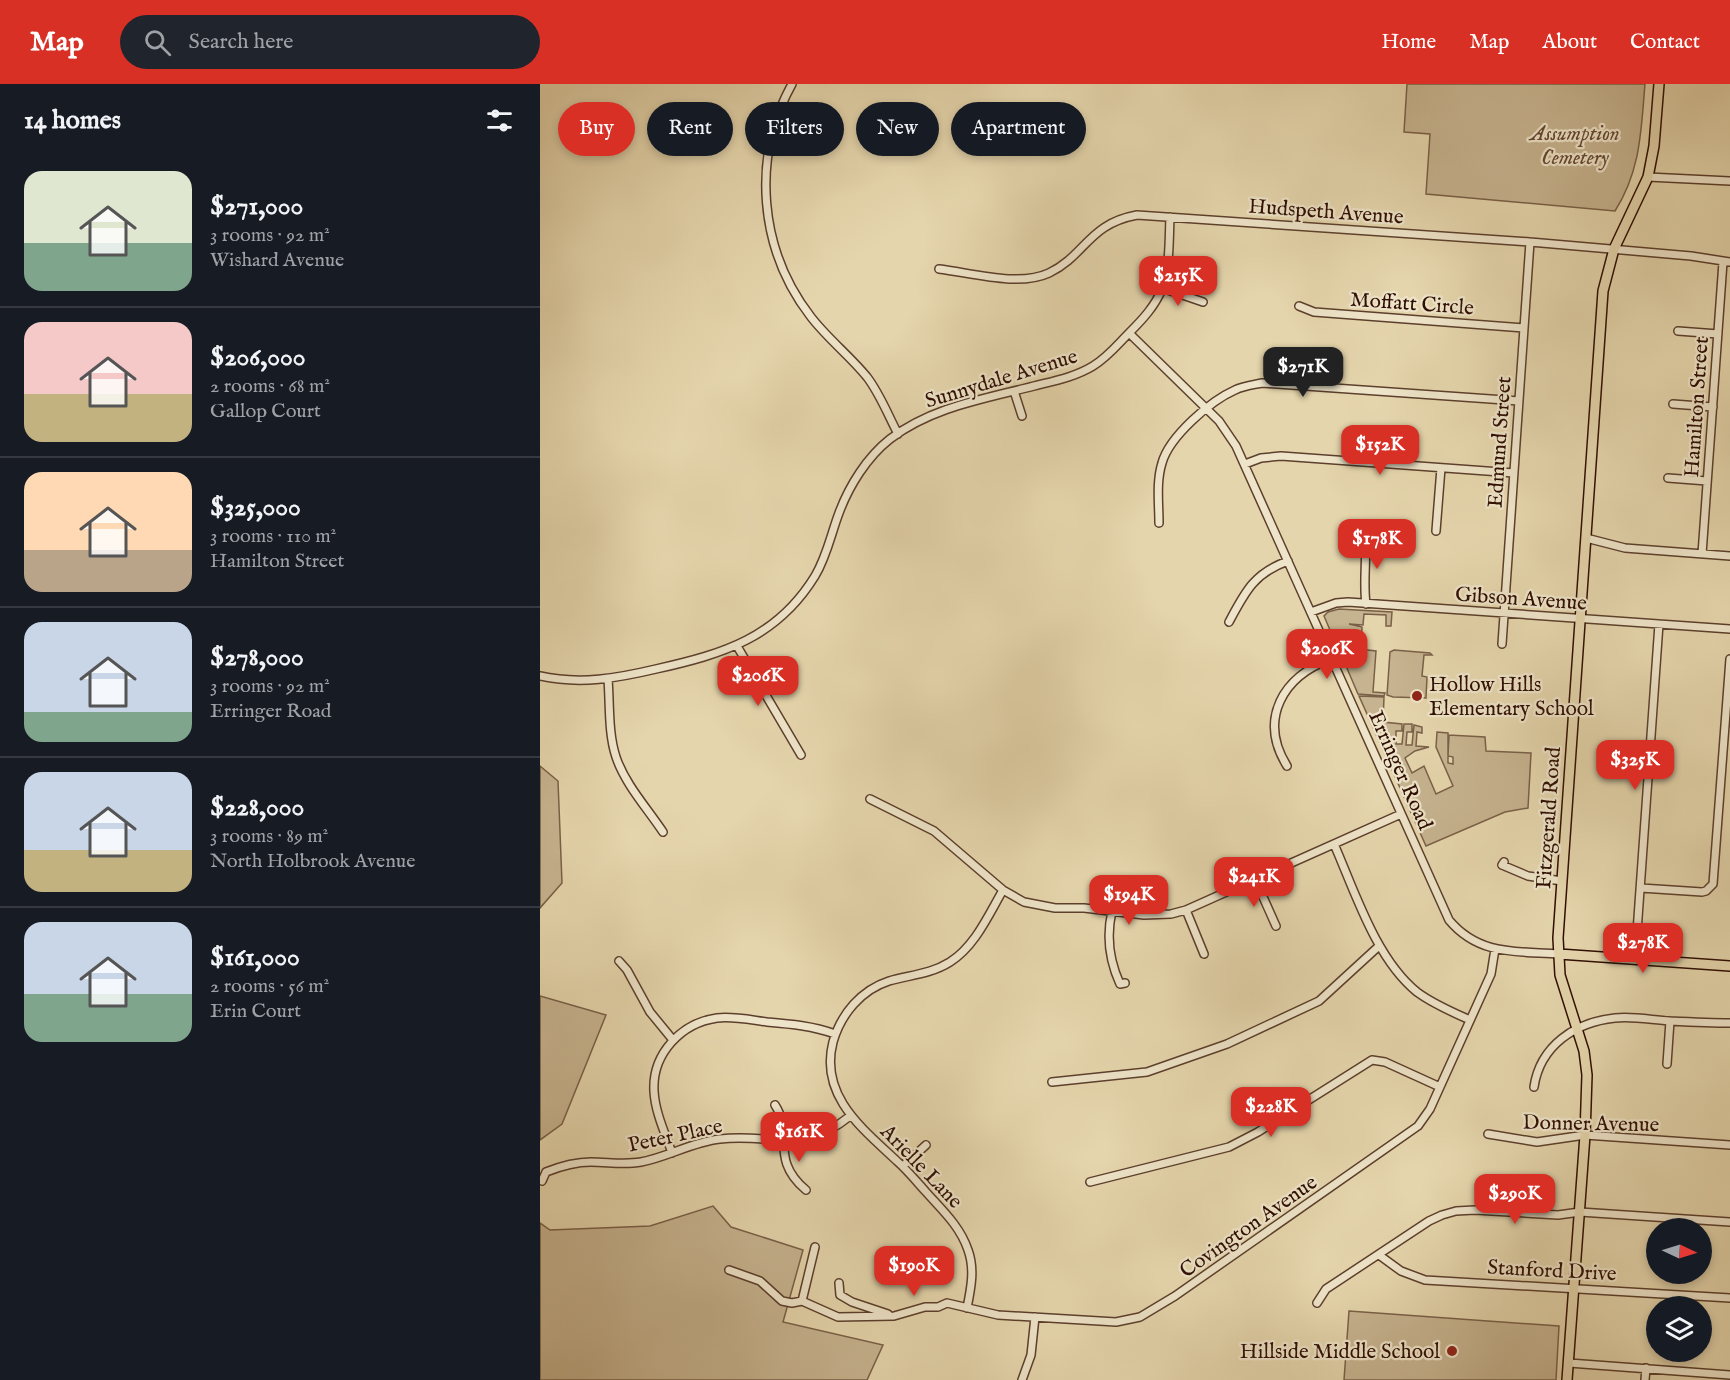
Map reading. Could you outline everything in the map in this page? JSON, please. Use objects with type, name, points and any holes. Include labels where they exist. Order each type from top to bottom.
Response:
[{"type":"main road","name":"Fitzgerald Road","points":[[1567,1380],[1580,1212],[1587,1075],[1578,1029],[1564,991],[1558,954],[1603,291],[1614,249],[1648,177],[1654,146],[1659,84]]},
{"type":"main road","name":"Erringer Road","points":[[1558,954],[1730,966]]},
{"type":"street","points":[[792,84],[775,123],[766,168],[767,213],[773,244],[795,295],[822,331],[869,380],[898,434]]},
{"type":"street","points":[[1648,177],[1730,181]]},
{"type":"street","name":"Hudspeth Avenue","points":[[939,269],[1014,279],[1035,278],[1061,266],[1096,232],[1113,221],[1137,215],[1530,242],[1691,256],[1726,262]]},
{"type":"street","name":"Sunnydale Avenue","points":[[540,676],[567,680],[608,679],[693,661],[738,646],[774,623],[804,592],[825,555],[848,493],[873,456],[898,434],[934,413],[1064,378],[1085,370],[1104,358],[1129,333],[1150,310],[1162,288],[1166,272],[1170,217]]},
{"type":"street","name":"Edmund Street","points":[[1502,644],[1530,242]]},
{"type":"street","name":"Hamilton Street","points":[[1702,554],[1718,334],[1726,262]]},
{"type":"street","points":[[1162,288],[1203,302]]},
{"type":"street","name":"Moffatt Circle","points":[[1299,306],[1314,312],[1524,328]]},
{"type":"street","points":[[1678,331],[1718,334]]},
{"type":"street","name":"Erringer Road","points":[[1129,333],[1228,432],[1245,464],[1449,920],[1469,939],[1495,949],[1558,954]]},
{"type":"street","points":[[1159,523],[1160,472],[1165,454],[1177,437],[1207,409],[1234,390],[1262,383],[1519,401]]},
{"type":"street","points":[[1014,391],[1022,416]]},
{"type":"street","points":[[1673,404],[1713,407]]},
{"type":"street","points":[[1245,464],[1261,458],[1281,456],[1514,473]]},
{"type":"street","points":[[1436,531],[1441,468]]},
{"type":"street","points":[[1668,478],[1707,481]]},
{"type":"street","points":[[1586,538],[1625,548],[1730,556]]},
{"type":"street","points":[[1365,539],[1366,604]]},
{"type":"street","points":[[1228,622],[1254,581],[1268,569],[1288,561]]},
{"type":"street","name":"Gibson Avenue","points":[[1311,612],[1336,603],[1366,604],[1730,629]]},
{"type":"street","points":[[1635,960],[1659,624]]},
{"type":"street","points":[[738,646],[801,755]]},
{"type":"street","points":[[1641,888],[1702,892],[1713,884],[1730,658]]},
{"type":"street","points":[[1287,766],[1279,750],[1275,734],[1280,701],[1288,687],[1300,674],[1314,665],[1331,659]]},
{"type":"street","points":[[608,679],[612,739],[617,760],[625,776],[663,832]]},
{"type":"street","points":[[870,799],[934,831],[1014,897],[1035,905],[1156,916],[1186,910],[1401,814]]},
{"type":"street","points":[[1334,844],[1379,946],[1395,969],[1416,990],[1439,1006],[1470,1020]]},
{"type":"street","points":[[1504,862],[1502,865],[1528,876],[1562,881]]},
{"type":"street","points":[[1255,879],[1276,927]]},
{"type":"street","name":"Arielle Lane","points":[[967,1308],[972,1286],[972,1269],[969,1251],[962,1234],[903,1166],[850,1116],[841,1102],[833,1080],[831,1058],[835,1034],[845,1015],[868,992],[889,981],[940,968],[959,956],[975,939],[1003,890]]},
{"type":"street","points":[[1186,910],[1204,954]]},
{"type":"street","points":[[1112,911],[1108,933],[1110,956],[1120,984],[1125,982]]},
{"type":"street","points":[[1052,1082],[1148,1072],[1227,1044],[1319,1001],[1379,946]]},
{"type":"street","name":"Covington Avenue","points":[[729,1270],[760,1281],[782,1300],[792,1303],[802,1300],[838,1317],[894,1316],[947,1303],[998,1315],[1116,1322],[1152,1311],[1410,1134],[1425,1117],[1440,1087],[1491,974],[1495,949]]},
{"type":"street","points":[[618,961],[627,970],[650,1012],[673,1040]]},
{"type":"street","points":[[672,1153],[657,1107],[654,1089],[658,1063],[673,1040],[696,1024],[719,1018],[806,1026],[835,1034]]},
{"type":"street","points":[[1534,1087],[1536,1072],[1547,1053],[1562,1038],[1578,1029],[1615,1018],[1730,1023]]},
{"type":"street","points":[[1667,1064],[1670,1021]]},
{"type":"street","points":[[1090,1182],[1229,1147],[1258,1132],[1372,1060],[1385,1062],[1440,1087]]},
{"type":"street","points":[[775,1105],[782,1116],[784,1157],[789,1172],[806,1190]]},
{"type":"street","name":"Peter Place","points":[[542,1181],[546,1172],[567,1164],[591,1162],[628,1164],[647,1161],[718,1139],[799,1141],[830,1131],[850,1116]]},
{"type":"street","name":"Donner Avenue","points":[[1488,1134],[1538,1142],[1585,1135],[1730,1145]]},
{"type":"street","points":[[903,1166],[926,1144]]},
{"type":"street","points":[[1317,1303],[1326,1289],[1429,1221],[1456,1211],[1558,1215],[1580,1212],[1730,1222]]},
{"type":"street","points":[[802,1300],[815,1247]]},
{"type":"street","name":"Stanford Drive","points":[[1379,1255],[1401,1271],[1425,1280],[1730,1298]]},
{"type":"street","points":[[838,1283],[840,1294],[852,1302],[894,1316]]},
{"type":"street","points":[[1022,1380],[1032,1355],[1035,1317]]},
{"type":"street","points":[[1569,1363],[1646,1368],[1718,1377],[1730,1375]]},
{"type":"street","points":[[1645,1380],[1646,1368]]},
{"type":"green space","name":"Assumption Cemetery","points":[[1407,84],[1645,84],[1641,134],[1635,165],[1624,196],[1615,211],[1426,194],[1430,134],[1404,132]]},
{"type":"green space","points":[[1339,609],[1392,612],[1391,626],[1386,626],[1386,615],[1364,614],[1363,625],[1349,624],[1362,627],[1361,647],[1350,647],[1339,651],[1324,616],[1328,612]]},
{"type":"green space","points":[[1349,648],[1376,651],[1373,692],[1385,693],[1384,696],[1358,694],[1340,652]]},
{"type":"green space","points":[[1394,650],[1432,655],[1424,655],[1422,676],[1427,677],[1426,698],[1387,695],[1390,652]]},
{"type":"green space","points":[[1359,696],[1384,697],[1383,722],[1402,724],[1402,731],[1396,731],[1396,744],[1402,744],[1404,724],[1412,724],[1412,732],[1407,732],[1406,745],[1412,745],[1414,725],[1422,727],[1422,733],[1417,732],[1416,746],[1429,747],[1415,751],[1405,758],[1412,773],[1424,766],[1436,794],[1453,786],[1436,747],[1437,732],[1448,733],[1448,756],[1449,735],[1485,737],[1486,751],[1531,753],[1528,808],[1505,812],[1426,846]],"holes":[[[1448,756],[1453,757],[1453,764],[1448,763]]]},
{"type":"green space","points":[[540,766],[558,781],[562,883],[540,908]]},
{"type":"green space","points":[[540,996],[606,1015],[562,1124],[540,1140]]},
{"type":"green space","points":[[713,1206],[731,1227],[803,1250],[783,1322],[883,1345],[867,1380],[540,1380],[540,1223],[550,1230],[650,1226]]},
{"type":"green space","name":"Hillside Middle School","points":[[1349,1311],[1559,1326],[1556,1380],[1344,1380]]},
{"type":"place","name":"Hollow Hills Elementary School","points":[[1417,696]]},
{"type":"place","name":"Hillside Middle School","points":[[1452,1351]]}]
